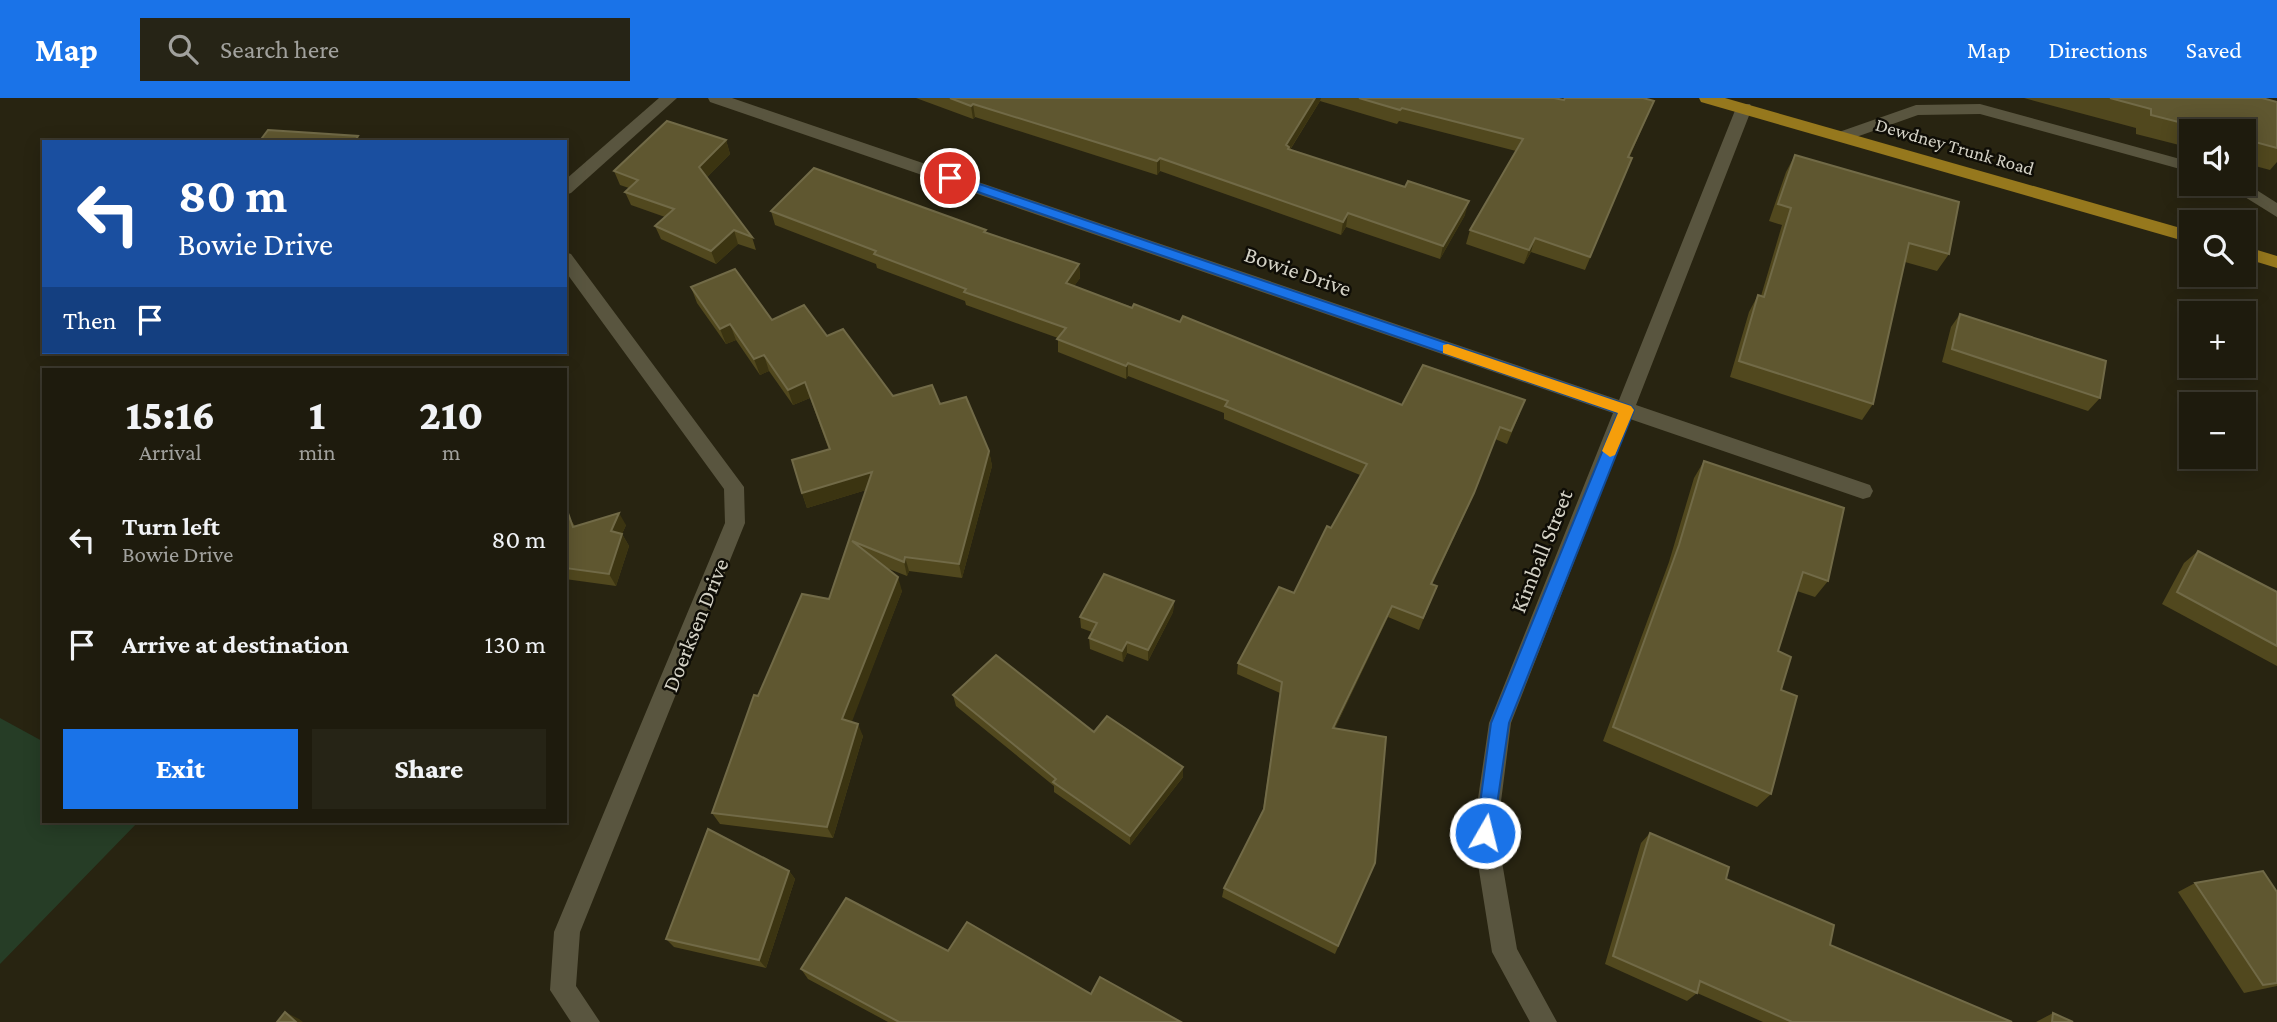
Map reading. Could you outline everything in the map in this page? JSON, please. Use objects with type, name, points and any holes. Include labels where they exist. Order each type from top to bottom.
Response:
[{"type":"main road","name":"Dewdney Trunk Road","points":[[1707,98],[2179,233]]},
{"type":"main road","points":[[2256,256],[2277,262]]},
{"type":"street","points":[[567,187],[669,98]]},
{"type":"street","name":"Bowie Drive","points":[[716,98],[1863,491]]},
{"type":"street","name":"Kimball Street","points":[[1544,1022],[1505,953],[1485,833],[1500,723],[1744,108]]},
{"type":"street","points":[[1845,136],[1916,110],[1980,109],[2179,164]]},
{"type":"street","points":[[2256,196],[2277,211]]},
{"type":"street","name":"Doerksen Drive","points":[[567,261],[734,486],[736,523],[567,933],[563,990],[587,1022]]},
{"type":"green space","points":[[0,718],[42,741],[42,823],[137,823],[0,964]]},
{"type":"building","points":[[950,98],[1315,98],[1286,145],[1288,149],[1405,187],[1408,181],[1469,201],[1443,246],[1348,213],[1343,222],[1160,158],[1157,161]]},
{"type":"building","points":[[1359,98],[1643,98],[1654,101],[1628,157],[1632,158],[1590,257],[1535,238],[1529,250],[1470,230],[1523,139]]},
{"type":"building","points":[[2110,98],[2262,98],[2277,102],[2277,148],[2256,142],[2256,119],[2179,119],[2179,122],[2151,115],[2151,109]]},
{"type":"building","points":[[667,121],[726,140],[699,167],[752,237],[734,230],[711,251],[655,226],[674,209],[625,192],[638,180],[614,171]]},
{"type":"building","points":[[268,130],[358,136],[355,140],[260,140]]},
{"type":"building","points":[[1795,155],[1959,202],[1949,254],[1909,243],[1873,404],[1739,361],[1758,295],[1764,297],[1791,208],[1778,204]]},
{"type":"building","points":[[814,168],[986,230],[984,232],[1079,264],[1066,283],[1132,308],[1134,304],[1180,322],[1183,316],[1402,405],[1423,365],[1525,400],[1511,431],[1500,427],[1474,493],[1431,584],[1437,586],[1423,618],[1392,606],[1333,728],[1386,737],[1375,863],[1338,946],[1224,888],[1264,809],[1282,682],[1238,663],[1279,587],[1294,593],[1327,526],[1331,528],[1367,464],[1225,406],[1228,401],[1057,339],[1066,328],[964,292],[966,289],[874,254],[876,251],[771,211]]},
{"type":"building","points":[[735,269],[772,320],[804,305],[827,336],[843,329],[893,396],[932,385],[940,404],[966,397],[989,451],[959,564],[905,557],[904,562],[852,541],[898,577],[842,719],[858,724],[827,827],[712,813],[754,695],[758,696],[802,594],[829,599],[872,472],[802,493],[792,460],[830,449],[805,382],[788,390],[764,355],[754,359],[730,324],[720,329],[691,287]]},
{"type":"building","points":[[1960,314],[2106,361],[2100,398],[1952,349]]},
{"type":"building","points":[[1704,461],[1844,508],[1828,581],[1803,572],[1778,651],[1791,657],[1781,690],[1797,696],[1771,794],[1613,727],[1679,545]]},
{"type":"building","points":[[567,513],[573,527],[619,513],[611,531],[622,534],[609,574],[567,568]]},
{"type":"building","points":[[2198,551],[2277,592],[2277,646],[2177,592]]},
{"type":"building","points":[[1104,574],[1174,601],[1148,650],[1127,642],[1122,651],[1089,638],[1097,623],[1080,617]]},
{"type":"building","points":[[996,655],[1094,732],[1107,716],[1183,767],[1130,836],[1053,782],[1056,779],[953,695]]},
{"type":"building","points":[[708,829],[789,871],[759,960],[666,939]]},
{"type":"building","points":[[1650,833],[1729,867],[1726,879],[1834,925],[1830,945],[2012,1022],[1792,1022],[1700,981],[1697,993],[1613,956]]},
{"type":"building","points":[[2263,871],[2277,892],[2277,983],[2263,985],[2195,883]]},
{"type":"building","points":[[846,898],[948,951],[967,922],[1091,994],[1100,977],[1181,1022],[899,1022],[801,969]]},
{"type":"building","points":[[285,1012],[296,1022],[277,1022]]},
{"type":"building","points":[[2053,1013],[2073,1022],[2052,1022]]},
{"type":"slow traffic","points":[[1448,349],[1626,410],[1610,451]]},
{"type":"route","points":[[950,178],[1626,410],[1500,723],[1485,833]]}]
